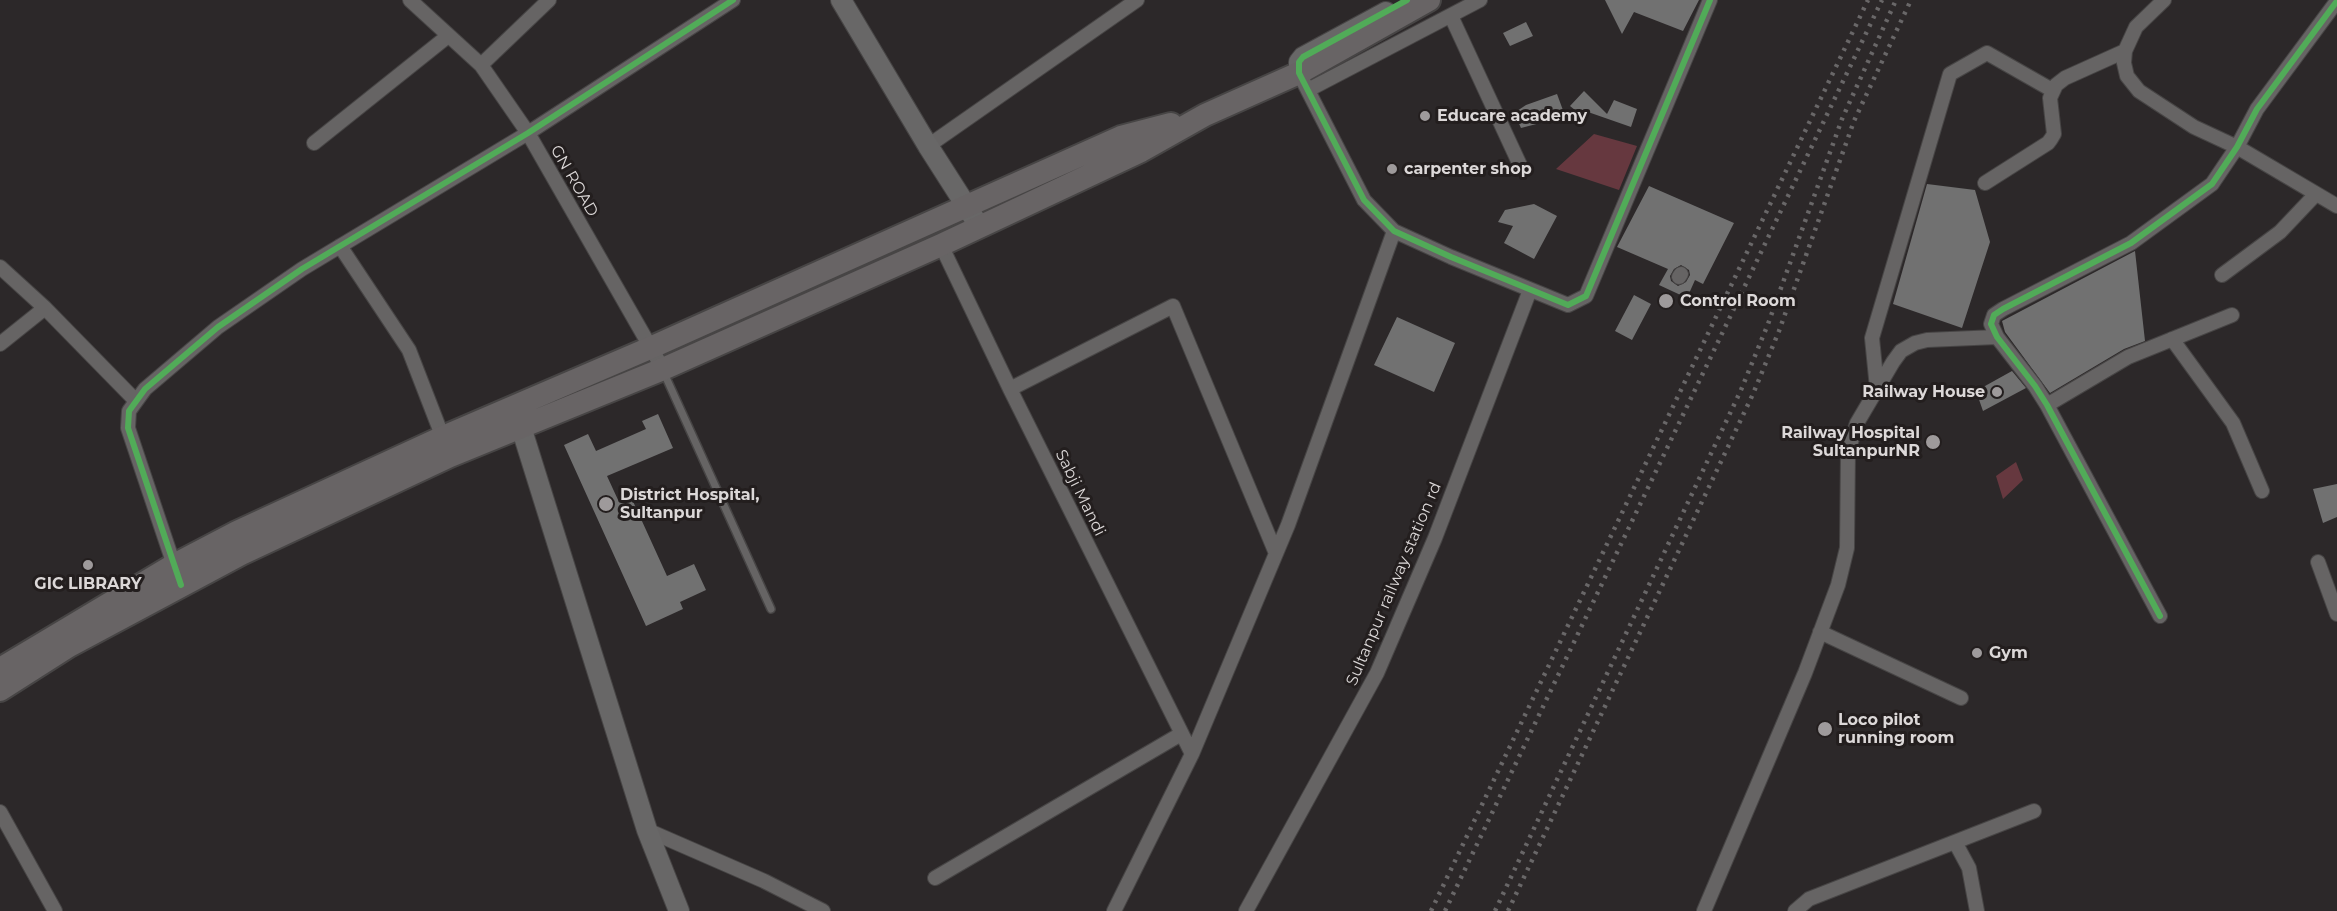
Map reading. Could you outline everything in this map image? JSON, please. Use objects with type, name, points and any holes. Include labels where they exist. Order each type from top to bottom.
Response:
[{"type":"main road","points":[[447,447],[521,427],[663,369],[941,245],[1140,150],[1205,116],[1306,76],[1429,0]]},
{"type":"main road","points":[[0,669],[177,575],[241,554],[447,447],[651,348],[1121,137],[1205,116]]},
{"type":"main road","points":[[0,690],[177,575]]},
{"type":"street","name":"GN ROAD","points":[[410,0],[481,65],[528,133],[663,369]]},
{"type":"street","points":[[481,65],[549,0]]},
{"type":"street","points":[[177,575],[128,428],[129,411],[145,389],[218,327],[302,269],[528,133],[733,0]]},
{"type":"street","points":[[841,0],[928,146],[980,226]]},
{"type":"street","points":[[928,146],[1137,0]]},
{"type":"street","points":[[1407,0],[1303,57],[1299,62],[1364,200],[1394,231],[1568,305],[1586,296],[1710,0]]},
{"type":"street","points":[[1306,76],[1451,16],[1480,0]]},
{"type":"street","points":[[2164,0],[2136,27],[2125,51],[2124,63],[2127,76],[2139,91],[2194,127],[2237,147],[2337,206]]},
{"type":"street","points":[[2160,616],[2047,405],[1997,337],[1991,324],[1994,315],[2132,243],[2212,184],[2237,147],[2257,109],[2337,2]]},
{"type":"street","points":[[1451,16],[1520,165]]},
{"type":"street","points":[[314,142],[448,36]]},
{"type":"street","points":[[1985,183],[2051,139],[2054,134],[2050,98],[2052,90],[2065,78],[2125,51]]},
{"type":"street","points":[[1877,388],[1872,338],[1950,74],[1987,52],[2052,90]]},
{"type":"street","points":[[2222,275],[2280,232],[2316,194]]},
{"type":"street","points":[[1114,911],[1192,754],[1287,525],[1394,231]]},
{"type":"street","name":"Sabji Mandi","points":[[941,245],[1010,389],[1192,754]]},
{"type":"street","points":[[340,246],[409,350],[447,447]]},
{"type":"street","points":[[0,267],[45,308],[136,401]]},
{"type":"street","name":"Sultanpur railway station rd","points":[[1246,911],[1377,673],[1435,538],[1530,290]]},
{"type":"street","points":[[1010,389],[1173,306],[1275,551]]},
{"type":"street","points":[[0,344],[45,308]]},
{"type":"street","points":[[2047,405],[2114,364],[2232,315]]},
{"type":"street","points":[[1704,911],[1805,673],[1838,585],[1847,548],[1848,451],[1857,423],[1901,351],[1915,343],[1927,340],[1997,337]]},
{"type":"street","points":[[2172,339],[2233,423],[2262,490]]},
{"type":"street","points":[[521,427],[647,830],[679,911]]},
{"type":"street","points":[[2318,561],[2337,614]]},
{"type":"street","points":[[1820,632],[1961,698]]},
{"type":"street","points":[[935,878],[1181,734]]},
{"type":"street","points":[[1795,911],[1809,899],[2034,811]]},
{"type":"street","points":[[0,812],[55,911]]},
{"type":"street","points":[[647,830],[764,881],[823,911]]},
{"type":"street","points":[[1955,842],[1969,868],[1977,911]]},
{"type":"lane","points":[[663,369],[771,609]]},
{"type":"shaded area","points":[[1594,134],[1637,146],[1619,190],[1556,169]]},
{"type":"shaded area","points":[[2016,462],[2023,480],[2003,499],[1996,476]]},
{"type":"building","points":[[1605,0],[1699,0],[1683,31],[1634,12],[1622,34]]},
{"type":"building","points":[[1526,22],[1533,36],[1510,46],[1503,33]]},
{"type":"building","points":[[1584,91],[1607,114],[1614,100],[1637,109],[1631,127],[1588,112],[1585,118],[1570,106]]},
{"type":"building","points":[[1557,94],[1564,113],[1548,121],[1521,128],[1514,113],[1526,105]]},
{"type":"building","points":[[1927,184],[1975,190],[1990,242],[1962,328],[1893,304]]},
{"type":"building","points":[[1649,186],[1734,223],[1703,284],[1695,280],[1687,298],[1659,285],[1668,269],[1617,247]],"holes":[[[1681,265],[1689,270],[1690,275],[1686,282],[1678,286],[1671,281],[1670,276],[1674,269]]]},
{"type":"building","points":[[1534,204],[1557,216],[1534,259],[1504,243],[1513,226],[1498,222],[1505,210]]},
{"type":"building","points":[[2135,251],[2145,341],[2124,349],[2050,393],[2005,332],[2002,321]]},
{"type":"building","points":[[1634,295],[1651,304],[1632,340],[1615,331]]},
{"type":"building","points":[[1397,317],[1455,343],[1434,392],[1374,365]]},
{"type":"building","name":"Railway House","points":[[2012,371],[2026,388],[1983,411],[1976,391]]},
{"type":"building","points":[[658,414],[673,448],[607,476],[619,502],[631,497],[667,576],[694,564],[706,590],[680,602],[683,609],[646,626],[564,445],[588,434],[596,451],[646,429],[642,421]]},
{"type":"building","points":[[2337,484],[2337,517],[2323,523],[2313,489]]},
{"type":"railway","points":[[1431,911],[1868,0]]},
{"type":"railway","points":[[1445,911],[1882,0]]},
{"type":"railway","points":[[1495,911],[1741,390],[1768,324],[1842,119],[1896,0]]},
{"type":"railway","points":[[1508,911],[1753,394],[1779,331],[1854,121],[1911,0]]},
{"type":"cycle path","points":[[181,585],[128,428],[129,411],[145,389],[218,327],[302,269],[528,133],[733,0]]},
{"type":"cycle path","points":[[1407,0],[1303,57],[1299,62],[1299,73],[1364,200],[1394,231],[1568,305],[1586,296],[1710,0]]},
{"type":"cycle path","points":[[2160,616],[2047,405],[1997,337],[1991,324],[1994,315],[2003,309],[2131,243],[2212,184],[2237,147],[2257,109],[2337,1]]},
{"type":"place","name":"Educare academy","points":[[1425,116]]},
{"type":"place","name":"carpenter shop","points":[[1392,169]]},
{"type":"place","name":"Control Room","points":[[1666,301]]},
{"type":"place","name":"Railway House","points":[[1997,392]]},
{"type":"place","name":"Railway Hospital SultanpurNR","points":[[1933,442]]},
{"type":"place","name":"District Hospital, Sultanpur","points":[[606,504]]},
{"type":"place","name":"GIC LIBRARY","points":[[88,565]]},
{"type":"place","name":"Gym","points":[[1977,653]]},
{"type":"place","name":"Loco pilot running room","points":[[1825,729]]}]
